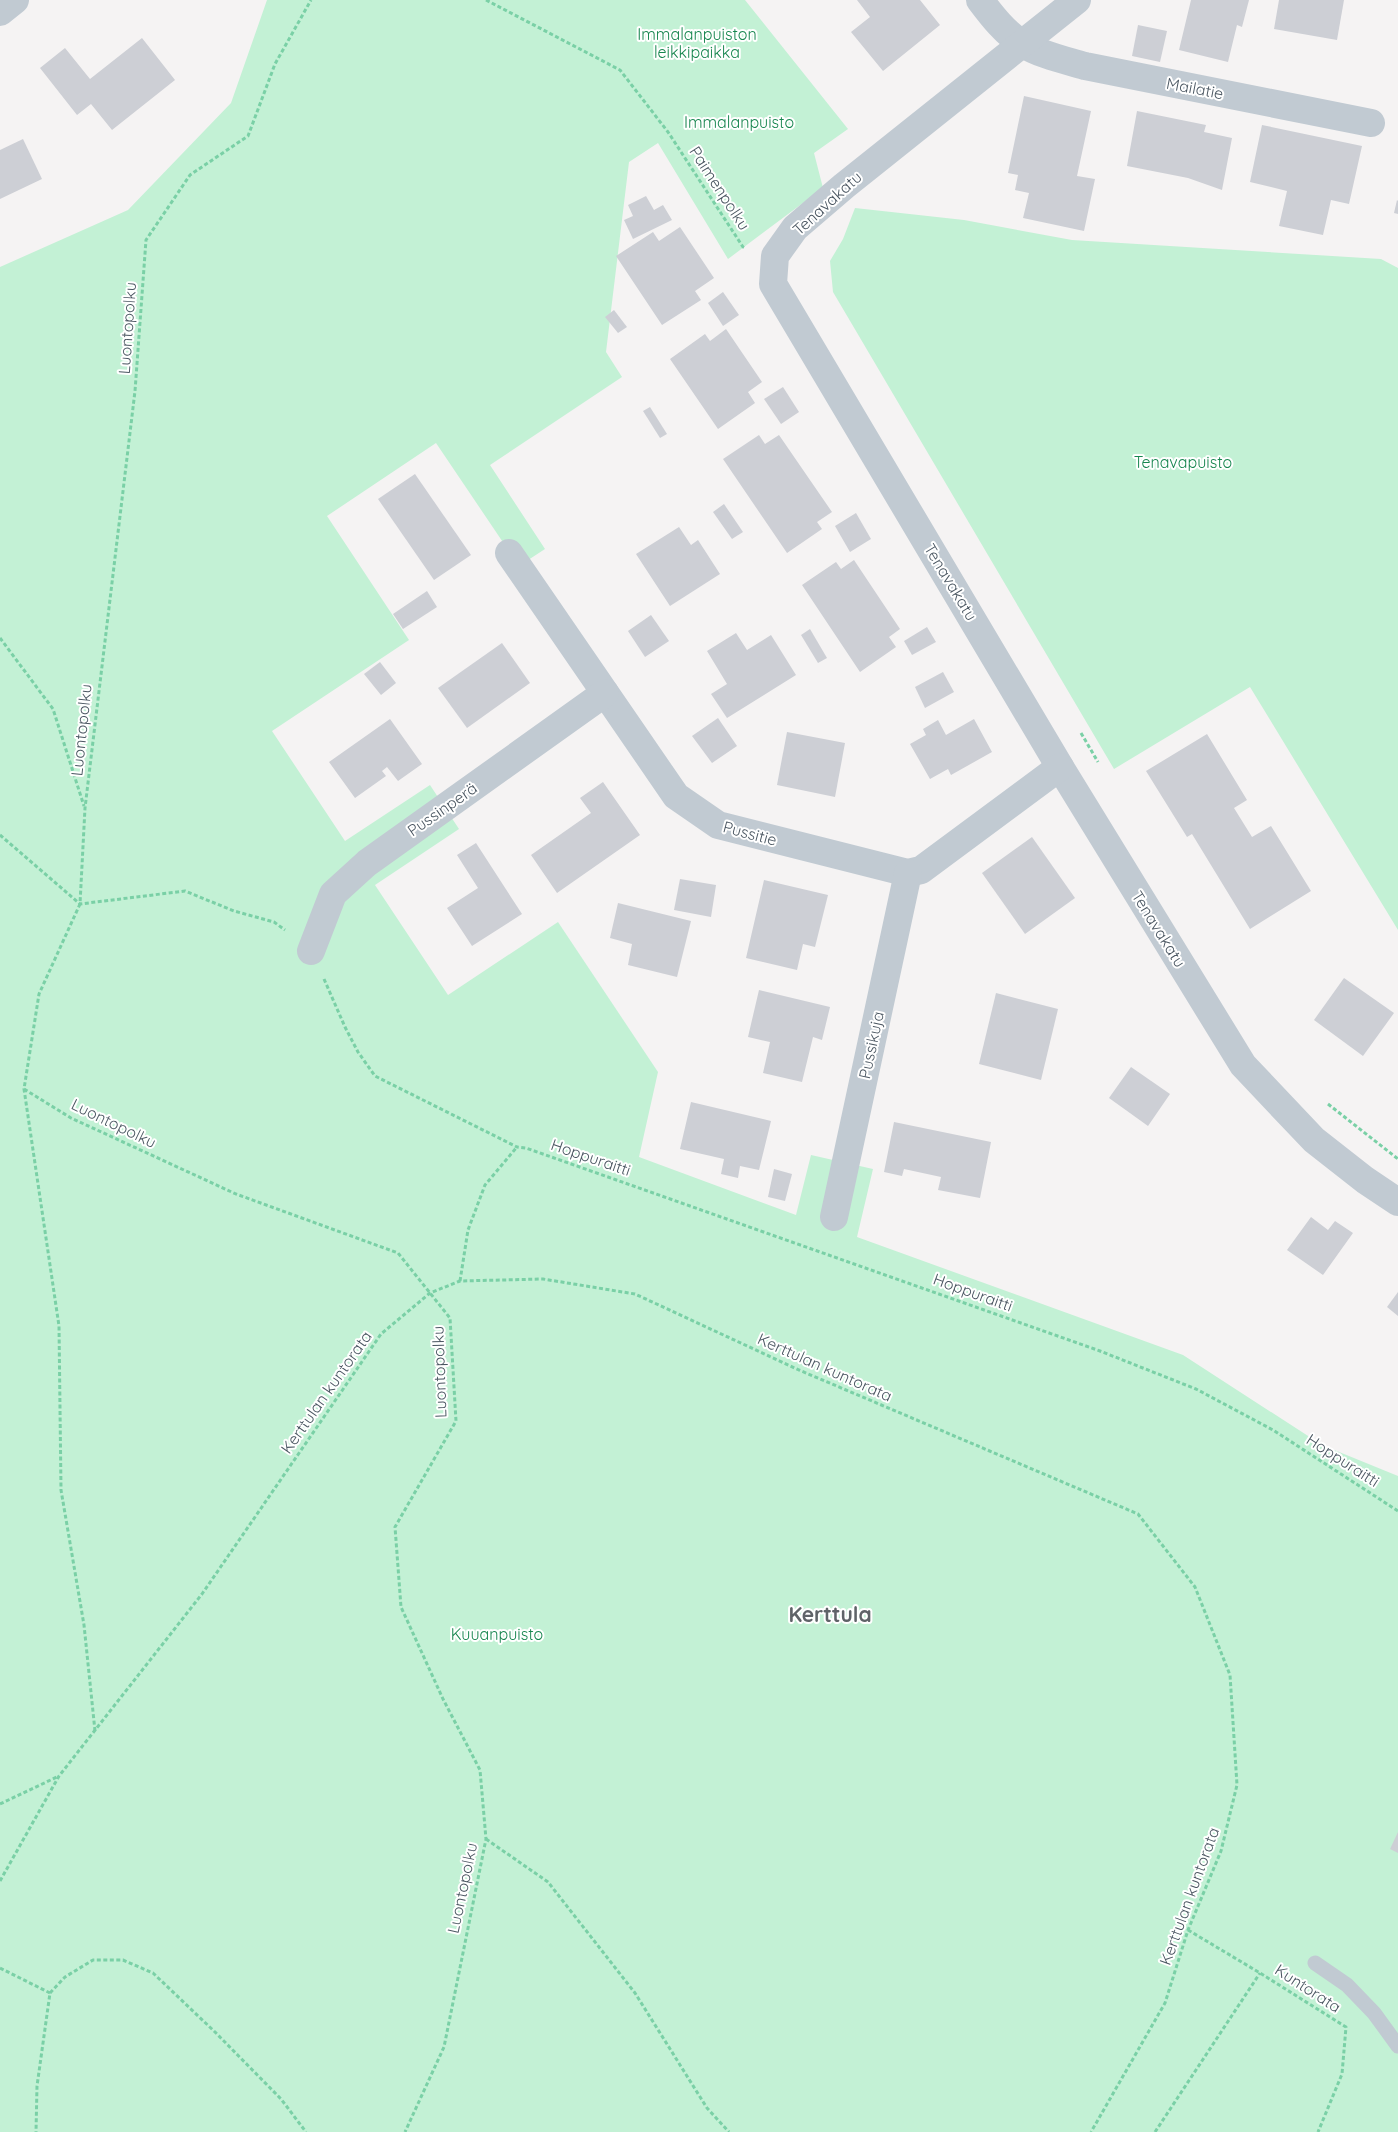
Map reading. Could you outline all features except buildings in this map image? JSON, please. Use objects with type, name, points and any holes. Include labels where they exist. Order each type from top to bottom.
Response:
[{"type":"street","points":[[0,12],[15,0]]},
{"type":"street","name":"Mailatie","points":[[980,0],[996,21],[1023,44],[1055,57],[1085,66],[1371,123]]},
{"type":"street","name":"Tenavakatu","points":[[1078,0],[837,192],[795,228],[775,256],[773,284],[1060,767],[1243,1065],[1314,1140],[1365,1180],[1398,1202]]},
{"type":"street","name":"Pussitie","points":[[509,553],[676,796],[718,825],[908,873]]},
{"type":"street","name":"Pussinperä","points":[[311,952],[333,894],[367,863],[605,693]]},
{"type":"street","points":[[908,873],[921,870],[1060,767]]},
{"type":"street","name":"Pussikuja","points":[[834,1216],[908,873]]},
{"type":"lane","points":[[1315,1963],[1347,1985],[1374,2013],[1398,2046]]},
{"type":"path","name":"Luontopolku","points":[[311,0],[275,64],[248,136],[190,175],[146,240],[135,391],[85,808],[80,904],[39,994],[24,1088],[71,1118],[236,1194],[398,1253],[450,1318],[456,1421],[394,1527],[401,1607],[443,1699],[480,1770],[486,1839],[444,2047],[404,2132]]},
{"type":"path","name":"Paimenpolku","points":[[486,0],[620,70],[668,132],[743,247],[775,256]]},
{"type":"path","points":[[0,638],[53,709],[85,808]]},
{"type":"path","points":[[1078,729],[1099,763]]},
{"type":"path","points":[[0,835],[80,904],[185,891],[234,911],[274,922],[311,952]]},
{"type":"path","name":"Hoppuraitti","points":[[311,952],[345,1027],[358,1052],[375,1076],[517,1147],[526,1148],[692,1206],[1135,1364],[1196,1389],[1273,1430],[1398,1511]]},
{"type":"path","points":[[24,1088],[59,1326],[61,1490],[84,1625],[95,1731]]},
{"type":"path","points":[[1326,1103],[1398,1159]]},
{"type":"path","points":[[460,1281],[468,1230],[485,1184],[517,1147]]},
{"type":"path","name":"Kerttulan kuntorata","points":[[0,1881],[59,1776],[202,1594],[381,1334],[430,1294],[460,1281],[543,1278],[636,1294],[799,1370],[1138,1514],[1195,1587],[1230,1674],[1237,1786],[1221,1851],[1188,1930],[1165,2003],[1091,2132]]},
{"type":"path","name":"Kerttulan kuntorata","points":[[0,1804],[59,1776]]},
{"type":"path","points":[[486,1839],[548,1882],[635,1993],[707,2108],[729,2132]]},
{"type":"path","name":"Kuntorata","points":[[1188,1930],[1346,2027],[1342,2074],[1318,2132]]},
{"type":"path","points":[[36,2132],[37,2086],[50,1993],[65,1977],[94,1960],[123,1960],[153,1973],[281,2099],[306,2132]]},
{"type":"path","points":[[0,1968],[50,1993]]},
{"type":"path","points":[[1155,2132],[1260,1973]]},
{"type":"green space","name":"Kuuanpuisto","points":[[267,0],[745,0],[848,129],[814,153],[823,188],[728,259],[658,143],[629,162],[606,352],[622,377],[490,465],[545,549],[519,566],[436,443],[327,516],[409,640],[272,731],[345,841],[430,785],[459,829],[375,885],[448,995],[558,922],[658,1072],[639,1157],[796,1215],[811,1155],[873,1169],[857,1237],[1183,1355],[1322,1445],[1398,1476],[1398,2132],[0,2132],[0,267],[128,210],[231,103]]},
{"type":"green space","name":"Tenavapuisto","points":[[855,208],[964,220],[1072,240],[1381,259],[1398,268],[1398,930],[1250,687],[1114,769],[833,292],[830,261],[843,239]]},
{"type":"district","name":"Kerttula","points":[[830,1615]]},
{"type":"park label","name":"Immalanpuiston leikkipaikka","points":[[697,43]]},
{"type":"park label","name":"Immalanpuisto","points":[[739,122]]}]
